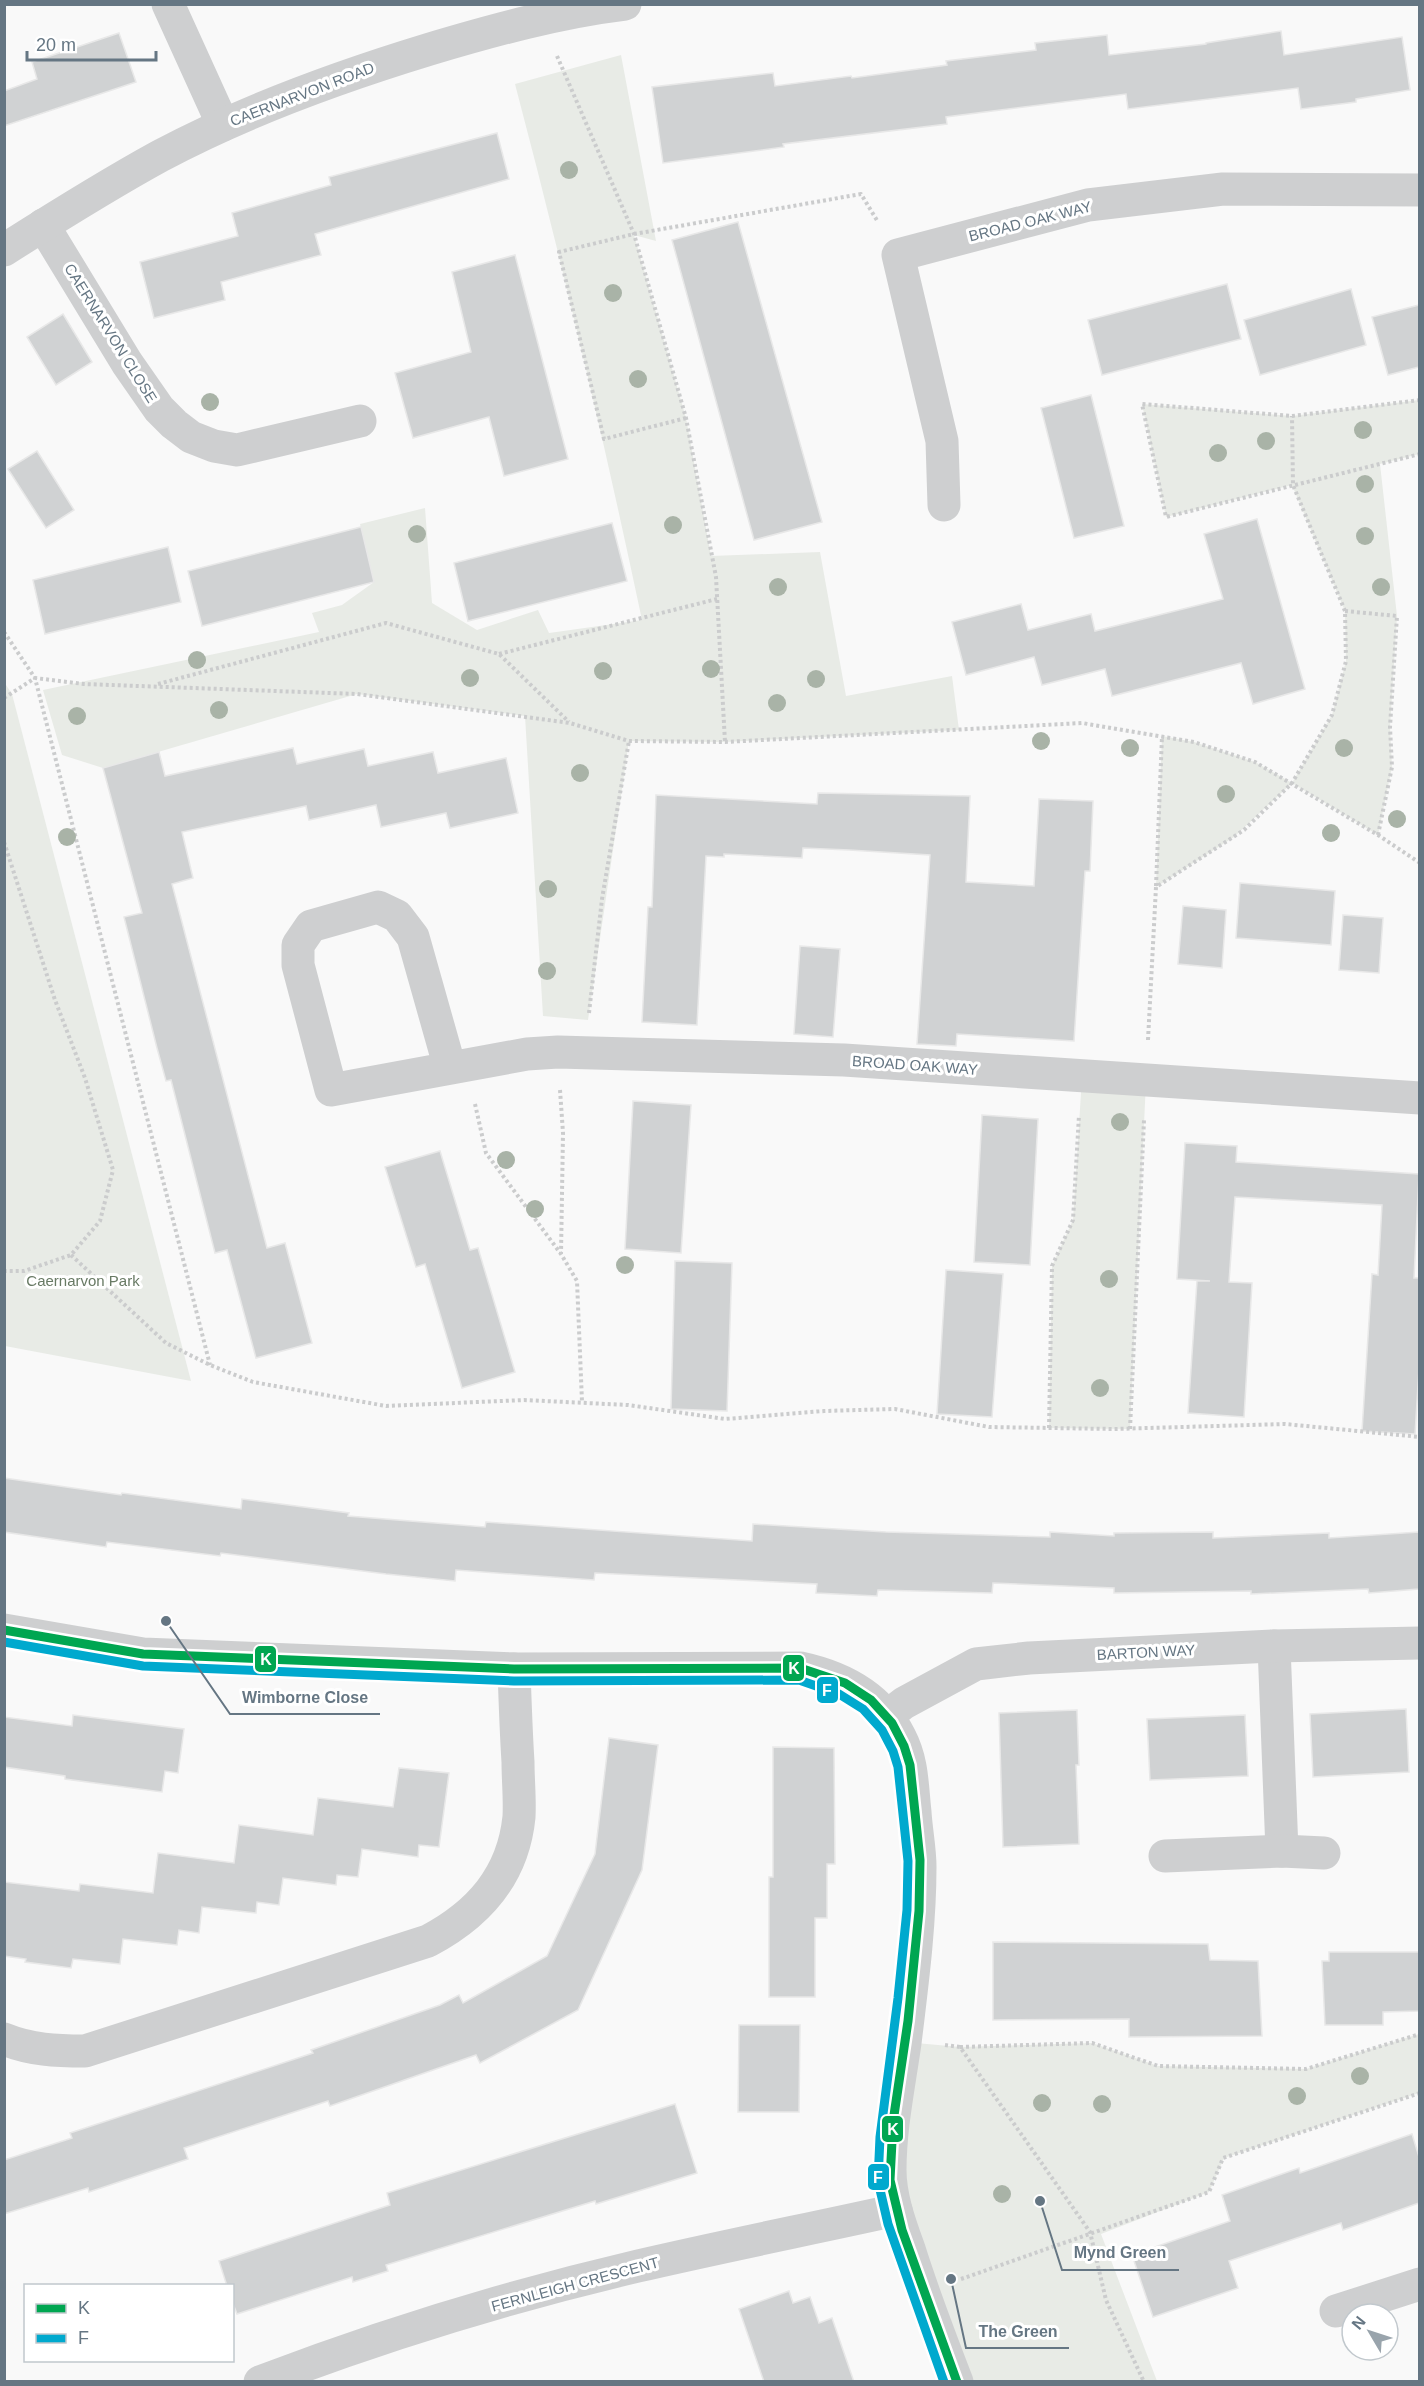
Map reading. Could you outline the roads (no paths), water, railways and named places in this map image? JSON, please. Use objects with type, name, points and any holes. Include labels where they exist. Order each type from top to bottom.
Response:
[{"type":"street","points":[[168,4],[223,125]]},
{"type":"street","name":"CAERNARVON ROAD","points":[[4,250],[161,155],[289,96],[357,71],[490,31],[611,5]]},
{"type":"street","name":"BROAD OAK WAY","points":[[944,505],[942,441],[898,255],[1088,205],[1200,191],[1223,189],[1419,190]]},
{"type":"street","name":"CAERNARVON CLOSE","points":[[43,225],[127,363],[159,409],[191,436],[214,446],[237,450],[360,421]]},
{"type":"street","name":"BROAD OAK WAY","points":[[458,1066],[413,937],[397,916],[378,907],[311,926],[298,945],[298,965],[331,1090],[527,1054],[571,1053],[844,1060],[1419,1098]]},
{"type":"street","points":[[4,1630],[143,1654],[514,1669],[800,1668],[825,1673],[869,1698],[887,1716],[900,1736],[909,1759],[914,1783],[920,1865],[917,1927],[893,2127],[890,2171],[896,2210],[923,2292],[957,2382]]},
{"type":"street","name":"BARTON WAY","points":[[887,1716],[904,1703],[976,1664],[1029,1658],[1274,1646],[1419,1643]]},
{"type":"street","points":[[1274,1646],[1282,1851]]},
{"type":"street","points":[[4,2039],[21,2046],[53,2052],[85,2051],[428,1941],[453,1928],[474,1911],[492,1891],[505,1868],[514,1843],[519,1816],[519,1790],[514,1669]]},
{"type":"street","points":[[1166,1856],[1282,1851],[1324,1853]]},
{"type":"street","name":"FERNLEIGH CRESCENT","points":[[260,2382],[324,2357],[531,2294],[636,2266],[896,2210]]},
{"type":"street","points":[[1336,2312],[1419,2287]]},
{"type":"place","name":"Wimborne Close","points":[[166,1621]]},
{"type":"place","name":"Mynd Green","points":[[1040,2201]]},
{"type":"place","name":"The Green","points":[[951,2279]]},
{"type":"park label","name":"Caernarvon Park","points":[[83,1280]]}]
